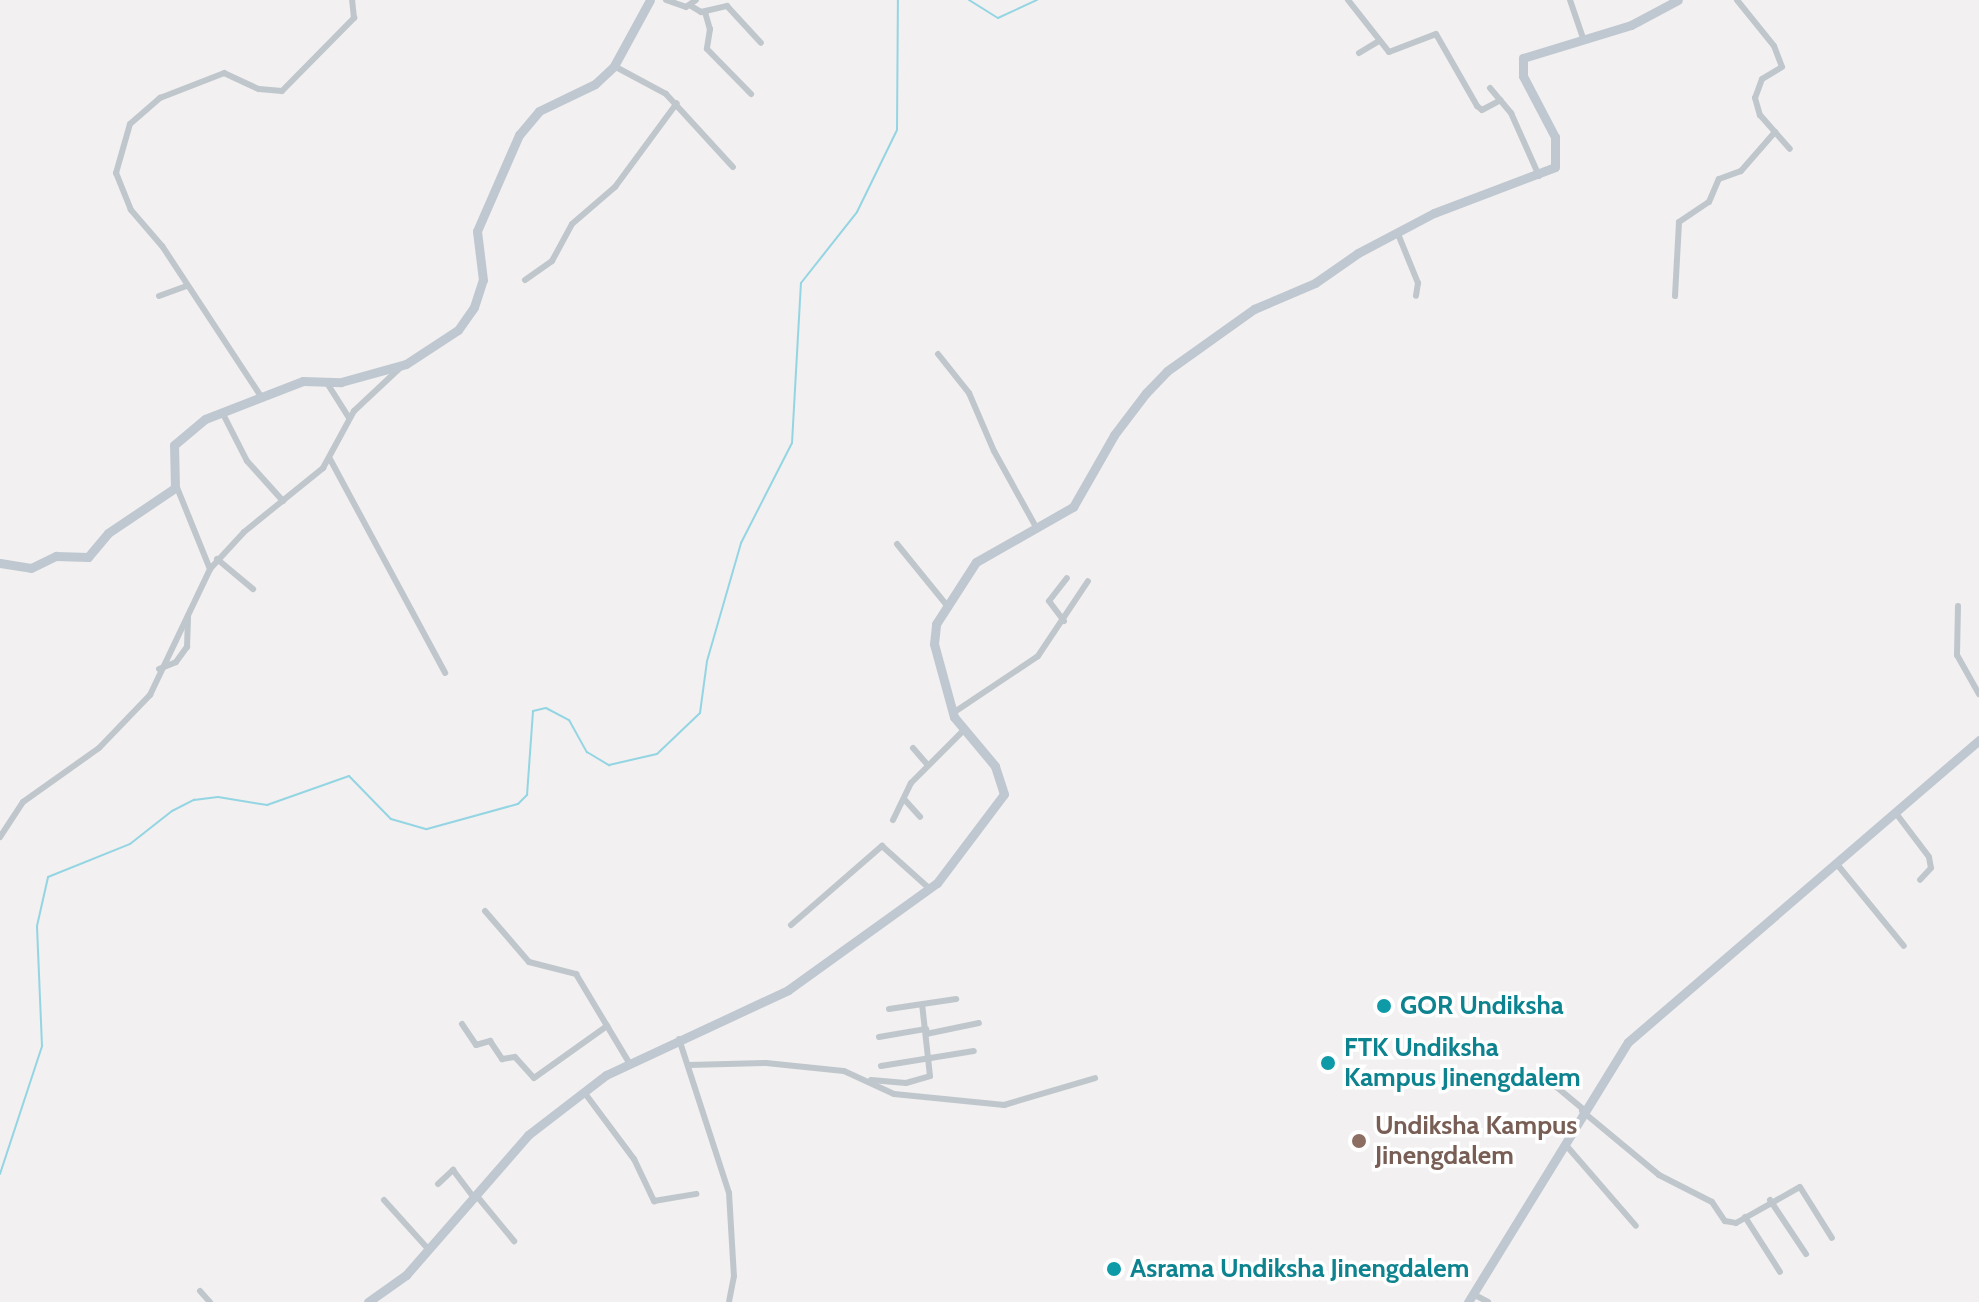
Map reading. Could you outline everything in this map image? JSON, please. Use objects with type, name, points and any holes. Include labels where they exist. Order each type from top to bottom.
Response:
[{"type":"street","points":[[262,398],[118,187],[116,173],[130,124],[160,98],[218,73],[274,93],[282,91],[354,18],[352,0]]},
{"type":"street","points":[[0,837],[19,806],[99,748],[150,695],[159,669],[217,559],[330,459],[349,418],[406,364],[444,342],[474,307],[483,280],[477,231],[519,135],[539,111],[595,84],[614,66],[650,0]]},
{"type":"street","points":[[666,0],[694,3],[705,12],[710,29],[707,49],[751,94]]},
{"type":"street","points":[[1348,0],[1389,52],[1439,35],[1477,106],[1482,110],[1501,100]]},
{"type":"street","points":[[1570,0],[1584,41]]},
{"type":"street","points":[[368,1302],[400,1281],[498,1166],[584,1092],[628,1061],[801,983],[930,889],[1004,796],[995,766],[953,713],[934,637],[936,624],[979,559],[1080,499],[1114,435],[1167,371],[1263,303],[1315,283],[1358,253],[1455,203],[1539,176],[1555,167],[1558,146],[1523,76],[1522,61],[1535,53],[1631,25],[1678,0]]},
{"type":"street","points":[[1737,0],[1774,46],[1782,67],[1762,79],[1755,94],[1760,115],[1790,149]]},
{"type":"street","points":[[705,12],[727,6],[761,43]]},
{"type":"street","points":[[1359,53],[1379,41]]},
{"type":"street","points":[[614,66],[677,103],[733,167]]},
{"type":"street","points":[[1490,88],[1501,100],[1539,176]]},
{"type":"street","points":[[525,280],[552,261],[572,224],[621,180],[677,103]]},
{"type":"street","points":[[1675,296],[1679,222],[1709,202],[1719,179],[1741,171],[1775,132]]},
{"type":"street","points":[[1398,234],[1418,283],[1416,296]]},
{"type":"street","points":[[159,296],[187,286]]},
{"type":"street","points":[[938,354],[969,393],[994,451],[1036,527]]},
{"type":"street","points":[[210,569],[176,485],[174,445],[196,425],[222,412],[303,381],[327,383],[406,364]]},
{"type":"street","points":[[327,383],[349,418]]},
{"type":"street","points":[[222,412],[247,461],[283,501]]},
{"type":"street","points":[[330,459],[445,673]]},
{"type":"street","points":[[0,563],[31,568],[56,556],[88,557],[114,529],[176,485]]},
{"type":"street","points":[[897,544],[949,608]]},
{"type":"street","points":[[217,559],[253,589]]},
{"type":"street","points":[[1064,621],[1049,601],[1067,578]]},
{"type":"street","points":[[953,713],[1037,657],[1088,581]]},
{"type":"street","points":[[1958,606],[1957,655],[1979,694]]},
{"type":"street","points":[[159,669],[171,666],[187,647],[188,617]]},
{"type":"street","points":[[893,820],[928,765],[964,730]]},
{"type":"street","points":[[1488,1302],[1470,1298],[1582,1110],[1628,1042],[1979,740]]},
{"type":"street","points":[[913,748],[928,765]]},
{"type":"street","points":[[904,799],[920,817]]},
{"type":"street","points":[[1895,812],[1929,857],[1931,868],[1920,880]]},
{"type":"street","points":[[791,925],[882,846],[930,889]]},
{"type":"street","points":[[1836,863],[1904,946]]},
{"type":"street","points":[[485,911],[529,962],[576,974],[628,1061]]},
{"type":"street","points":[[889,1009],[956,999]]},
{"type":"street","points":[[867,1080],[927,1079],[929,1057],[922,1004]]},
{"type":"street","points":[[879,1037],[979,1023]]},
{"type":"street","points":[[462,1024],[474,1044],[490,1041],[500,1058],[515,1057],[534,1078],[607,1026]]},
{"type":"street","points":[[679,1039],[729,1193],[734,1276],[729,1301]]},
{"type":"street","points":[[881,1066],[974,1051]]},
{"type":"street","points":[[689,1065],[766,1063],[844,1071],[894,1094],[1004,1105],[1095,1078]]},
{"type":"street","points":[[1547,1079],[1659,1175],[1712,1202],[1725,1221],[1745,1217],[1770,1200],[1800,1187],[1832,1238]]},
{"type":"street","points":[[584,1092],[634,1159],[654,1201],[696,1194]]},
{"type":"street","points":[[1563,1141],[1636,1226]]},
{"type":"street","points":[[498,1166],[508,1173]]},
{"type":"street","points":[[438,1184],[453,1170],[514,1241]]},
{"type":"street","points":[[384,1200],[429,1250]]},
{"type":"street","points":[[1770,1200],[1806,1254]]},
{"type":"street","points":[[1745,1217],[1780,1272]]},
{"type":"street","points":[[200,1291],[210,1302]]},
{"type":"waterway","points":[[0,1174],[42,1046],[37,926],[48,877],[130,844],[172,811],[194,800],[218,797],[267,805],[349,776],[391,819],[427,829],[518,804],[527,795],[533,711],[546,708],[569,720],[587,752],[609,765],[657,754],[700,713],[707,661],[741,543],[792,443],[801,283],[857,212],[897,130],[898,0]]},
{"type":"waterway","points":[[969,0],[998,18],[1037,0]]},
{"type":"place","name":"GOR Undiksha","points":[[1384,1006]]},
{"type":"place","name":"FTK Undiksha Kampus Jinengdalem","points":[[1328,1063]]},
{"type":"place","name":"Undiksha Kampus Jinengdalem","points":[[1359,1141]]},
{"type":"place","name":"Asrama Undiksha Jinengdalem","points":[[1114,1269]]}]
